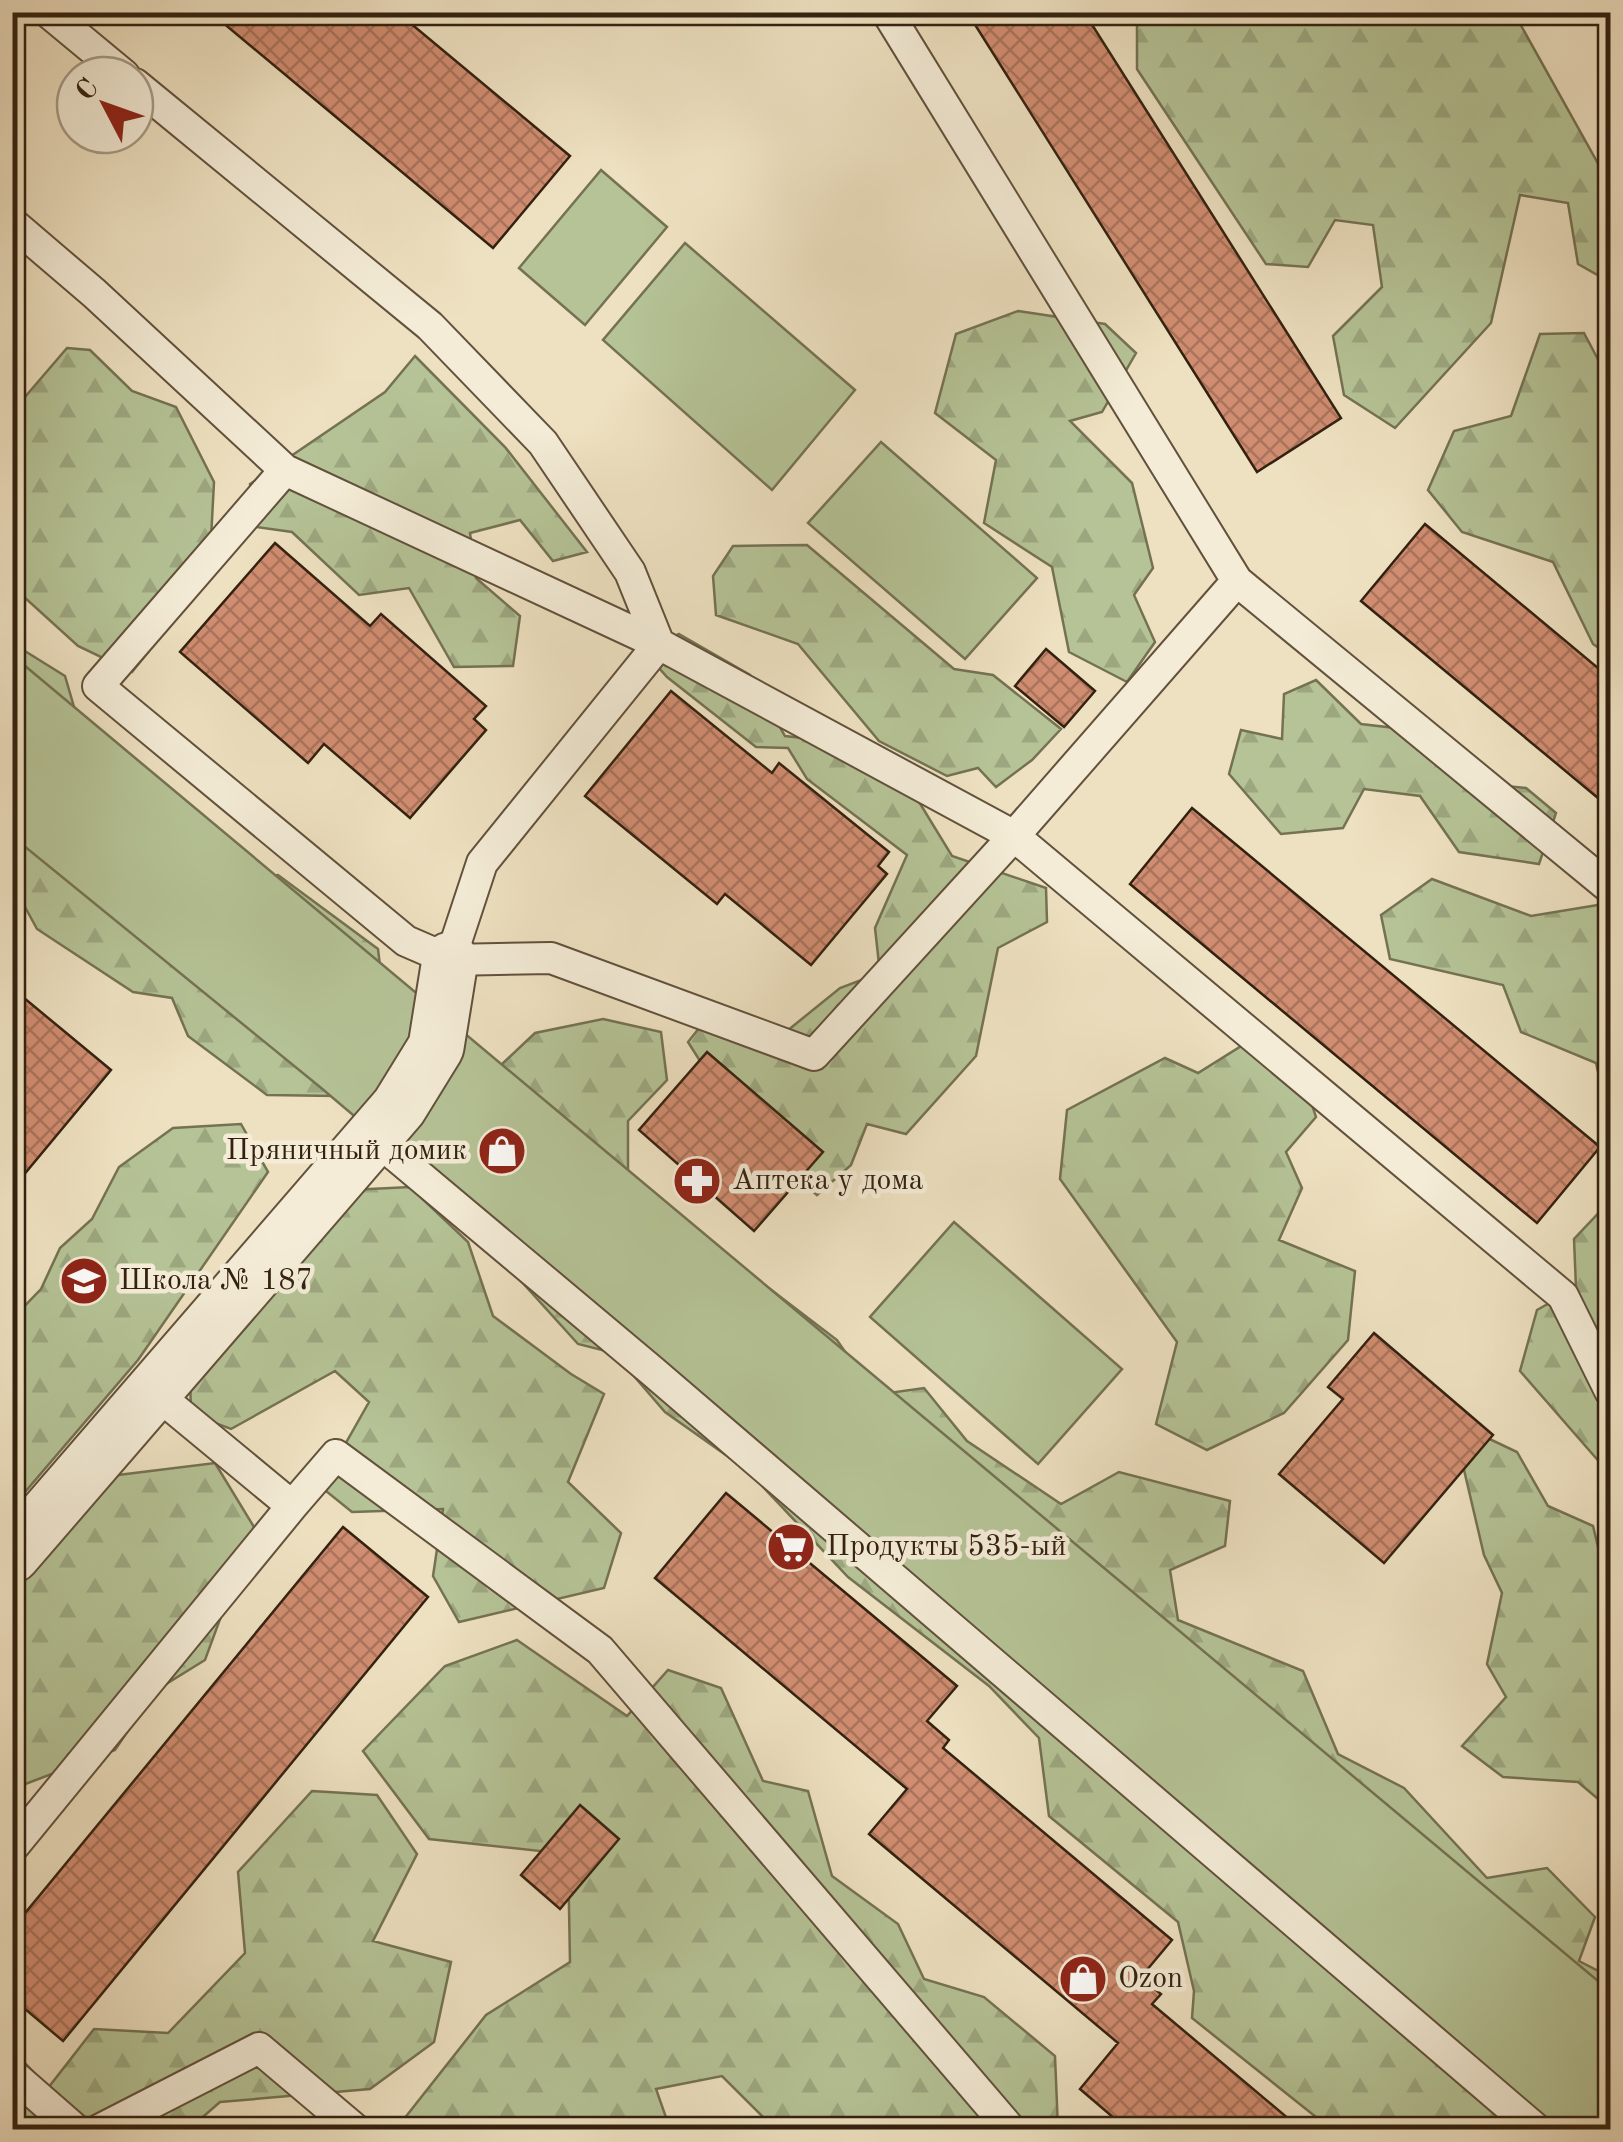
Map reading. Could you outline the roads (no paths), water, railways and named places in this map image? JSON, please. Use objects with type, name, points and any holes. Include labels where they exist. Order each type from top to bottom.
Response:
[{"type":"street","points":[[12,1555],[399,1107],[436,1047],[450,960]]},
{"type":"lane","points":[[48,12],[100,55]]},
{"type":"lane","points":[[887,12],[1238,581],[1610,888]]},
{"type":"lane","points":[[155,100],[430,326],[542,443],[630,572],[659,644]]},
{"type":"lane","points":[[12,223],[94,293],[284,470],[659,644],[1014,836],[1563,1296],[1610,1391]]},
{"type":"lane","points":[[284,470],[98,686],[406,941],[450,960],[551,958],[814,1055],[1014,836],[1238,581]]},
{"type":"lane","points":[[450,960],[482,863],[659,644]]},
{"type":"lane","points":[[372,1136],[651,1370],[1537,2130]]},
{"type":"lane","points":[[154,1392],[292,1506]]},
{"type":"lane","points":[[12,1848],[336,1455],[600,1650],[1011,2130]]},
{"type":"lane","points":[[99,2130],[259,2048],[356,2130]]},
{"type":"lane","points":[[12,2074],[76,2130]]},
{"type":"place","name":"Пряничный домик","points":[[502,1151]]},
{"type":"place","name":"Аптека у дома","points":[[697,1181]]},
{"type":"place","name":"Школа № 187","points":[[84,1281]]},
{"type":"place","name":"Продукты 535-ый","points":[[791,1547]]},
{"type":"place","name":"Ozon","points":[[1083,1979]]}]
